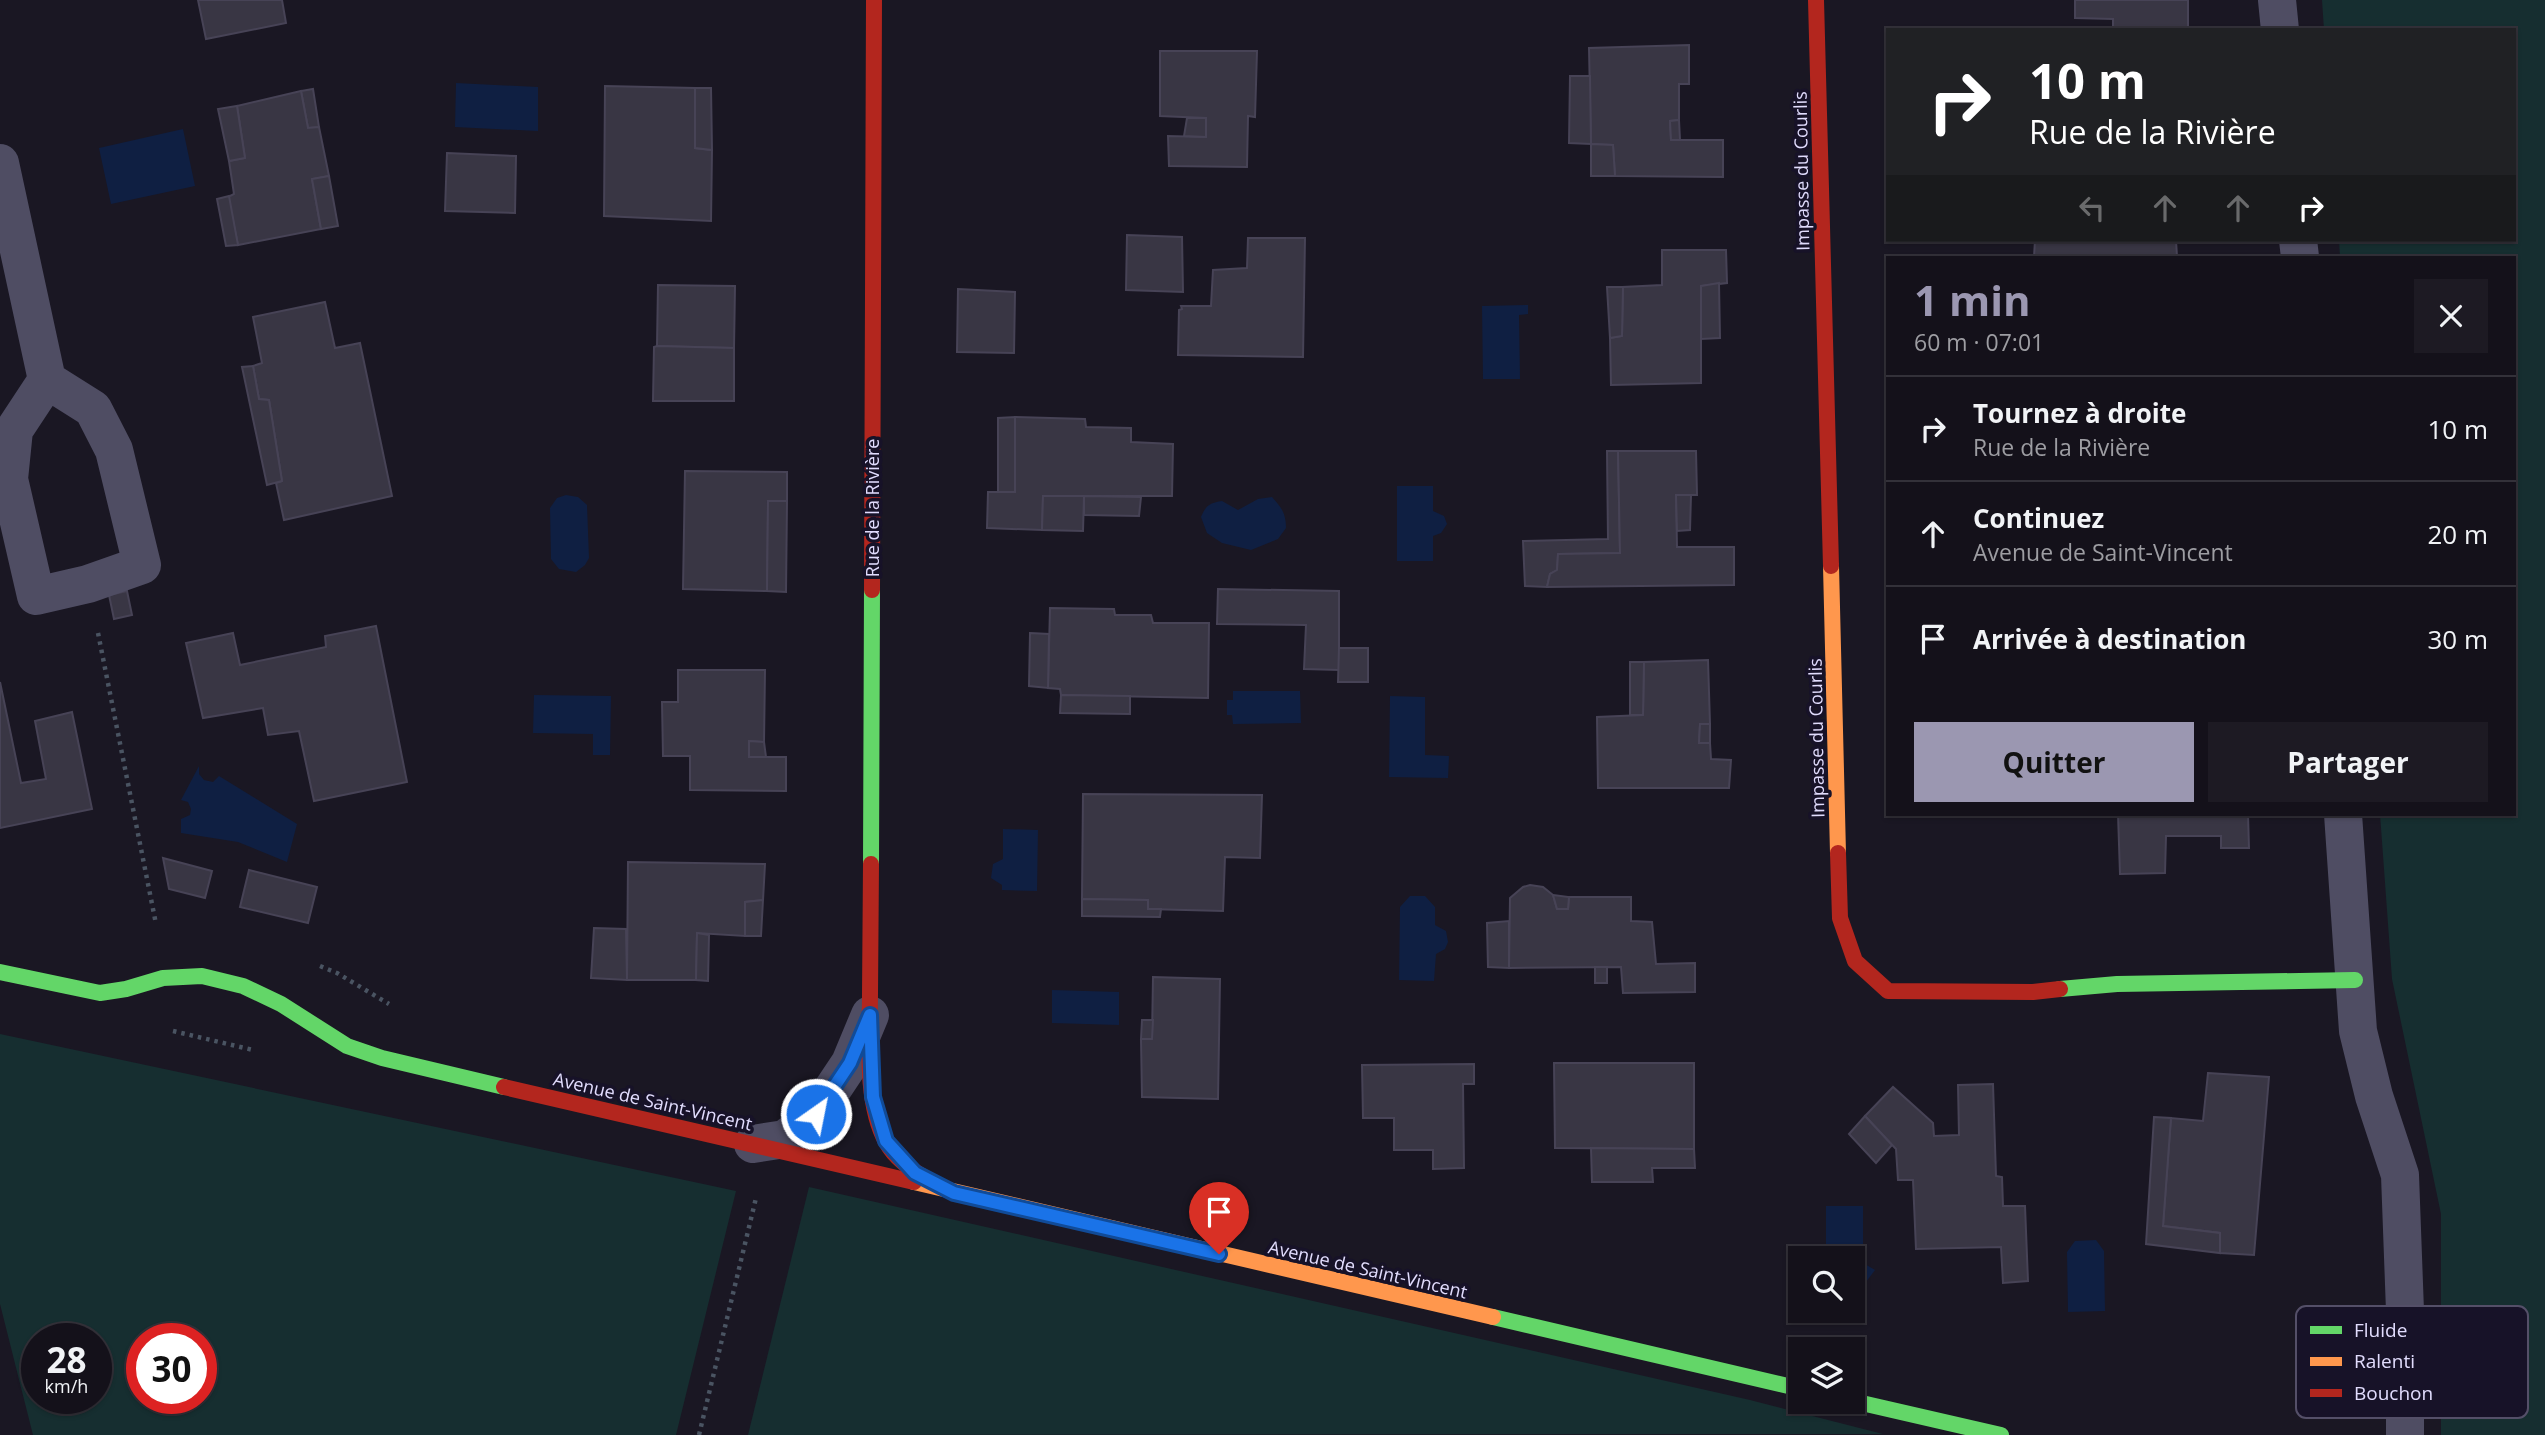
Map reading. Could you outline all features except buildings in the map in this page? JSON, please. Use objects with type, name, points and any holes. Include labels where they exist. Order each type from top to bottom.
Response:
[{"type":"street","name":"Rue de la Rivière","points":[[874,0],[870,1015],[873,1097],[886,1141],[915,1173],[954,1193]]},
{"type":"street","name":"Impasse du Courlis","points":[[1816,0],[1840,918],[1855,961],[1888,991],[2033,992],[2117,984],[2355,980]]},
{"type":"street","points":[[2277,0],[2280,28]]},
{"type":"street","points":[[0,163],[47,380],[93,409],[114,450],[142,565],[88,584],[36,596],[9,479],[13,430],[47,380]]},
{"type":"street","points":[[2343,816],[2358,1031],[2374,1096],[2400,1175],[2405,1306]]},
{"type":"street","name":"Avenue de Saint-Vincent","points":[[0,972],[100,993],[126,989],[163,978],[202,976],[243,985],[281,1004],[346,1046],[382,1058],[1788,1386]]},
{"type":"street","name":"Rue de la Rivière","points":[[760,1146],[785,1139],[816,1114],[850,1063],[870,1015]]},
{"type":"street","points":[[1865,1404],[2001,1435]]},
{"type":"path","points":[[88,584],[156,924]]},
{"type":"path","points":[[145,928],[156,924],[167,926]]},
{"type":"path","points":[[314,963],[337,973],[399,1010]]},
{"type":"path","points":[[699,1435],[760,1146]]},
{"type":"green space","points":[[2322,0],[2545,0],[2545,1435],[2441,1435],[2441,1418],[2528,1418],[2528,1306],[2441,1306],[2441,1214],[2392,979],[2380,816],[2516,816],[2516,256],[2340,256],[2339,242],[2516,242],[2516,28],[2324,28]]},
{"type":"green space","points":[[0,1034],[736,1191],[676,1435],[33,1435],[28,1414],[112,1414],[112,1323],[21,1323],[21,1387],[0,1304]]},
{"type":"green space","points":[[809,1187],[1750,1400],[1788,1410],[1788,1414],[1805,1414],[1883,1434],[748,1435]]},
{"type":"water","points":[[456,83],[538,87],[538,131],[455,127]]},
{"type":"water","points":[[183,129],[195,186],[111,204],[99,148]]},
{"type":"water","points":[[1528,305],[1528,314],[1519,315],[1520,379],[1483,379],[1482,306]]},
{"type":"water","points":[[1397,486],[1433,486],[1433,511],[1444,516],[1447,524],[1441,533],[1433,536],[1433,561],[1397,561]]},
{"type":"water","points":[[566,495],[578,497],[587,505],[589,558],[576,572],[559,569],[551,559],[550,508],[557,498]]},
{"type":"water","points":[[1272,497],[1282,511],[1286,523],[1286,528],[1278,539],[1251,550],[1222,543],[1207,533],[1201,517],[1211,504],[1222,501],[1238,510],[1258,499]]},
{"type":"water","points":[[1233,691],[1300,691],[1301,723],[1233,724],[1232,715],[1227,715],[1227,700],[1233,700]]},
{"type":"water","points":[[534,695],[611,696],[610,755],[593,755],[593,734],[533,733]]},
{"type":"water","points":[[1390,696],[1425,697],[1425,755],[1449,756],[1448,778],[1389,777]]},
{"type":"water","points":[[199,766],[199,774],[204,780],[213,782],[219,776],[297,824],[287,862],[238,842],[181,833],[181,819],[190,815],[191,809],[188,802],[181,800]]},
{"type":"water","points":[[1003,829],[1038,830],[1037,891],[1002,890],[1002,885],[991,878],[993,864],[1003,859]]},
{"type":"water","points":[[1410,896],[1425,896],[1435,907],[1435,925],[1446,931],[1448,942],[1445,949],[1436,954],[1434,981],[1399,980],[1400,907]]},
{"type":"water","points":[[1052,990],[1119,992],[1119,1025],[1052,1023]]},
{"type":"water","points":[[1826,1206],[1863,1206],[1863,1246],[1826,1246]]},
{"type":"water","points":[[2096,1240],[2104,1251],[2105,1311],[2068,1312],[2067,1252],[2075,1241]]},
{"type":"water","points":[[1865,1264],[1875,1270],[1865,1283]]},
{"type":"traffic: fast","points":[[871,864],[872,590]]},
{"type":"traffic: fast","points":[[0,972],[100,993],[126,989],[163,978],[202,976],[243,986],[281,1004],[347,1046],[382,1058],[504,1087]]},
{"type":"traffic: fast","points":[[2060,989],[2117,984],[2355,980]]},
{"type":"traffic: fast","points":[[1493,1317],[1788,1386]]},
{"type":"traffic: fast","points":[[1865,1404],[2001,1435]]},
{"type":"traffic: slow","points":[[1831,566],[1838,853]]},
{"type":"traffic: slow","points":[[914,1182],[1493,1317]]},
{"type":"traffic: jam","points":[[872,590],[874,0]]},
{"type":"traffic: jam","points":[[1816,0],[1831,566]]},
{"type":"traffic: jam","points":[[1838,853],[1840,918],[1855,961],[1888,991],[2033,992],[2060,989]]},
{"type":"traffic: jam","points":[[871,864],[869,1050],[874,1108],[886,1142],[895,1155],[914,1171],[935,1183]]},
{"type":"traffic: jam","points":[[504,1087],[914,1182]]},
{"type":"route","points":[[816,1114],[850,1063],[870,1015],[873,1097],[886,1141],[915,1173],[954,1193],[1219,1254]]}]
